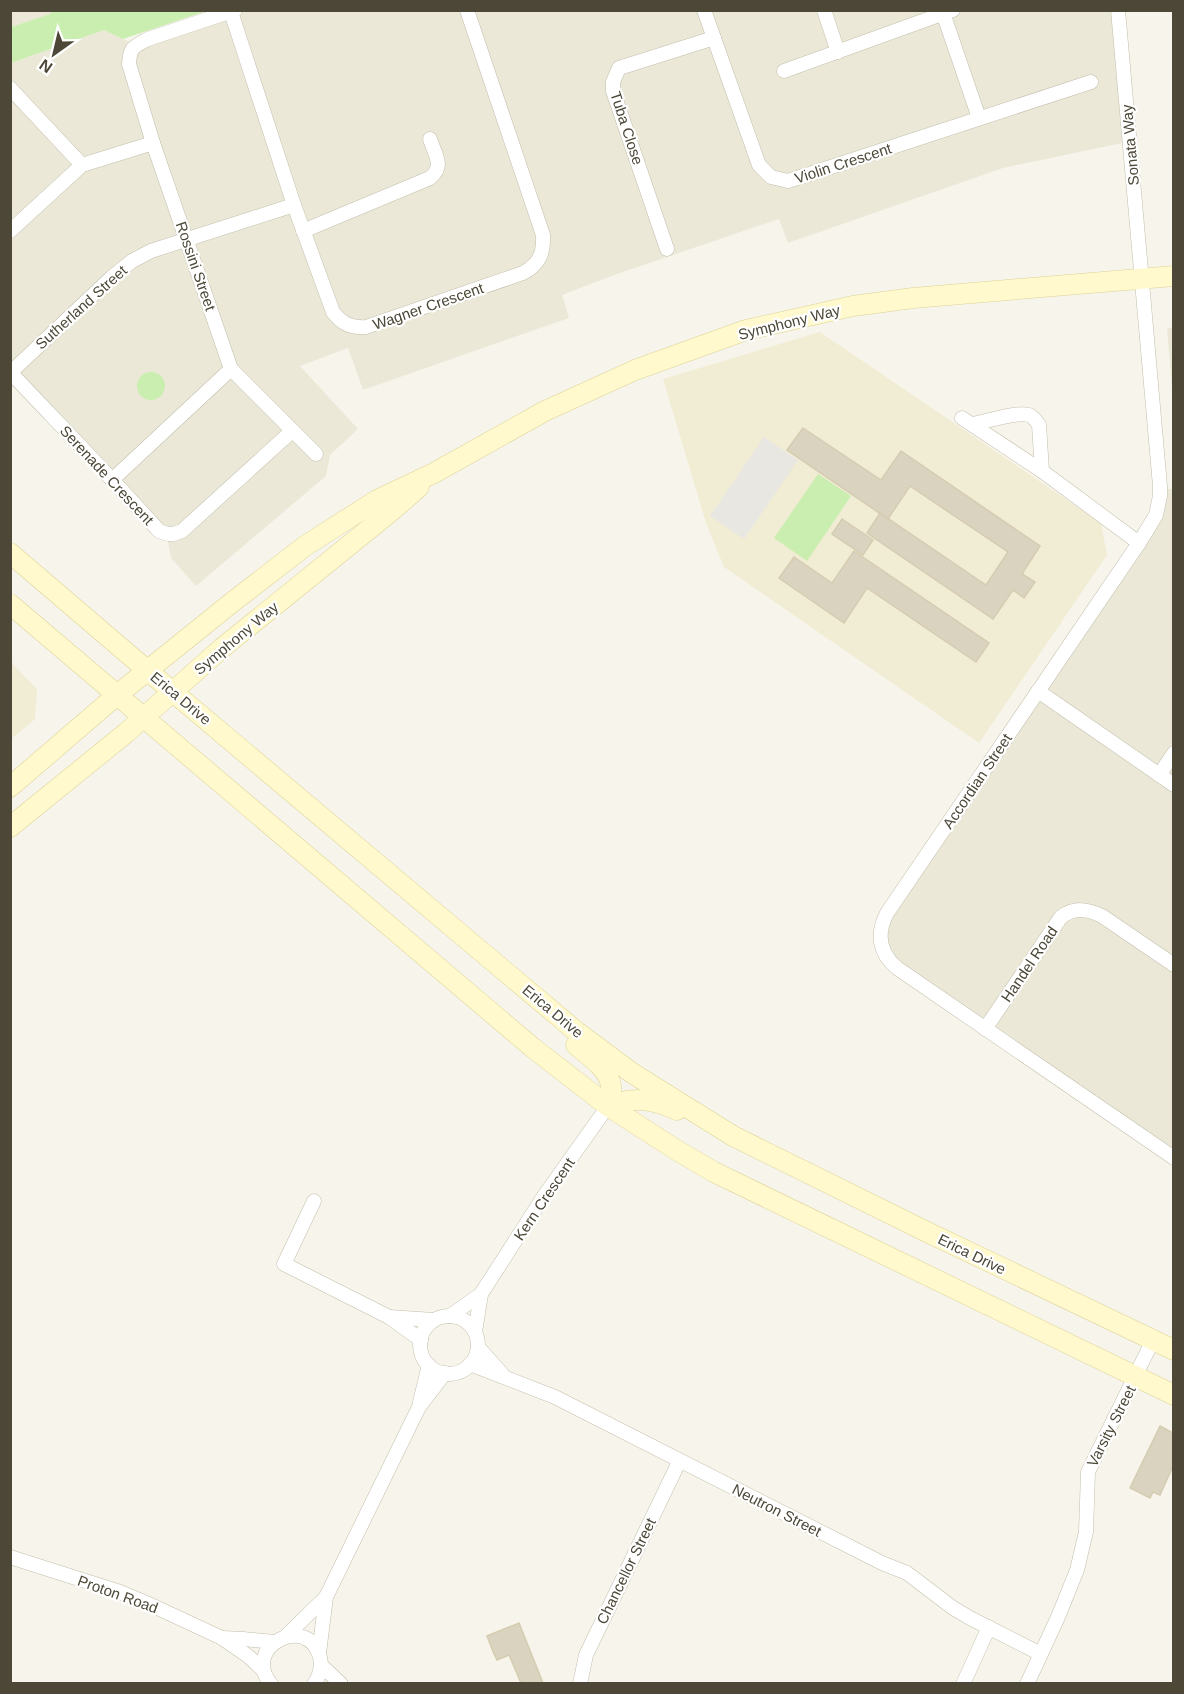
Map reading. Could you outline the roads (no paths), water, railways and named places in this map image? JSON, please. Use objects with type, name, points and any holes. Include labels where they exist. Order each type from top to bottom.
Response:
[{"type":"main road","name":"Symphony Way","points":[[10,787],[117,695],[305,546],[377,500],[434,473],[545,411],[635,370],[746,330],[853,306],[913,298],[1173,276]]},
{"type":"main road","name":"Symphony Way","points":[[10,827],[143,718],[222,648],[389,513],[434,473]]},
{"type":"main road","name":"Erica Drive","points":[[10,553],[472,943],[586,1038],[632,1072],[716,1125],[785,1162],[1173,1350]]},
{"type":"main road","points":[[10,604],[524,1041],[608,1106],[714,1172],[1173,1395]]},
{"type":"main road","points":[[472,943],[530,1005],[602,1068],[611,1086],[608,1106]]},
{"type":"main road","points":[[608,1106],[638,1099],[660,1103],[716,1125]]},
{"type":"street","name":"Wagner Crescent","points":[[233,11],[294,205],[333,312],[340,321],[358,328],[523,273],[532,268],[544,249],[543,235],[467,10]]},
{"type":"street","name":"Violin Crescent","points":[[704,10],[759,165],[771,177],[788,181],[1091,82]]},
{"type":"street","points":[[824,10],[838,52]]},
{"type":"street","name":"Sonata Way","points":[[1118,10],[1142,279]]},
{"type":"street","name":"Rossini Street","points":[[233,11],[148,39],[133,48],[129,55],[131,74],[231,369],[316,454]]},
{"type":"street","points":[[784,71],[946,12],[979,118]]},
{"type":"street","name":"Tuba Close","points":[[667,249],[613,91],[613,82],[619,68],[714,38]]},
{"type":"street","points":[[10,88],[82,165]]},
{"type":"street","points":[[303,231],[430,178],[437,172],[439,166],[430,139]]},
{"type":"street","points":[[10,231],[82,165],[153,143]]},
{"type":"street","name":"Sutherland Street","points":[[11,372],[132,261],[151,251],[294,205]]},
{"type":"street","name":"Accordian Street","points":[[1142,279],[1160,496],[1156,515],[887,913],[880,930],[882,949],[890,963],[1173,1158]]},
{"type":"street","points":[[112,480],[231,369]]},
{"type":"street","name":"Serenade Crescent","points":[[11,372],[159,531],[167,535],[174,535],[182,531],[292,431]]},
{"type":"street","points":[[1042,471],[1039,425],[1035,419],[1030,416],[1014,415],[967,421],[1042,471],[1139,543]]},
{"type":"street","points":[[1038,691],[1173,785]]},
{"type":"street","points":[[1159,775],[1173,753]]},
{"type":"street","name":"Handel Road","points":[[985,1029],[1061,917],[1069,912],[1079,909],[1102,916],[1173,965]]},
{"type":"street","name":"Kern Crescent","points":[[475,1332],[482,1294],[544,1196],[608,1106]]},
{"type":"street","points":[[314,1201],[284,1264],[389,1317],[421,1340]]},
{"type":"street","name":"Kern Crescent","points":[[450,1316],[482,1294]]},
{"type":"street","points":[[389,1317],[434,1320],[450,1316],[465,1321],[475,1332],[478,1347],[471,1364],[463,1370],[454,1373],[436,1371],[423,1358],[420,1349],[421,1340],[424,1331],[434,1320]]},
{"type":"street","name":"Varsity Street","points":[[1027,1683],[1077,1570],[1086,1532],[1088,1472],[1153,1340]]},
{"type":"street","name":"Neutron Street","points":[[478,1347],[506,1378]]},
{"type":"street","name":"Neutron Street","points":[[471,1364],[555,1397],[679,1462],[882,1563],[907,1573],[953,1608],[1041,1654]]},
{"type":"street","points":[[419,1407],[429,1365]]},
{"type":"street","points":[[314,1683],[320,1672],[326,1597],[419,1407],[445,1373]]},
{"type":"street","name":"Chancellor Street","points":[[580,1683],[586,1655],[679,1462]]},
{"type":"street","name":"Proton Road","points":[[10,1557],[120,1592],[222,1638],[248,1656],[268,1679]]},
{"type":"street","points":[[268,1679],[264,1662],[266,1653],[326,1597]]},
{"type":"street","points":[[963,1683],[989,1627]]},
{"type":"street","name":"Proton Road","points":[[222,1638],[280,1639],[295,1636],[305,1638],[313,1644],[320,1659]]},
{"type":"street","points":[[320,1659],[341,1683]]}]
